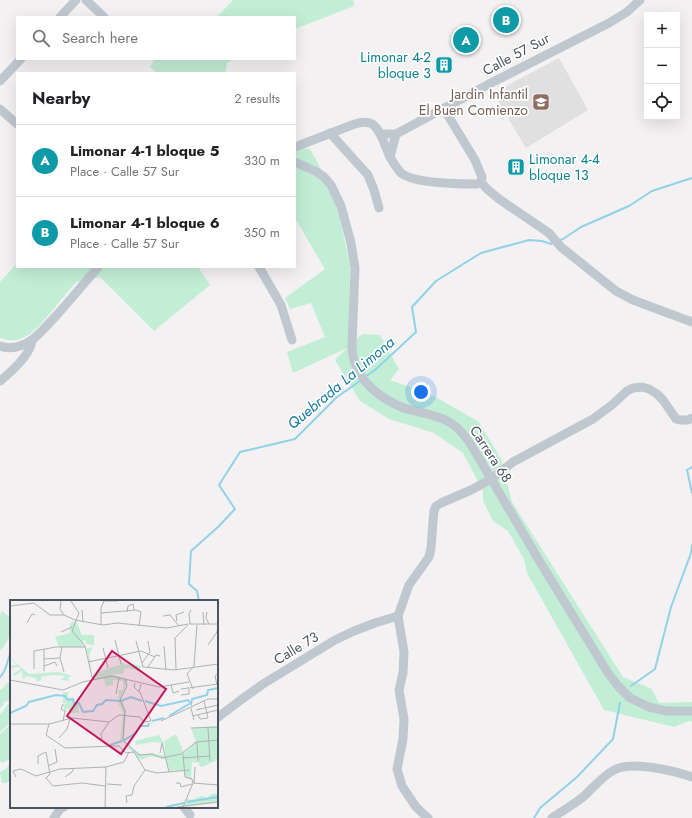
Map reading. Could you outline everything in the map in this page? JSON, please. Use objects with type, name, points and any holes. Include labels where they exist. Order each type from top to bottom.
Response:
[{"type":"street","points":[[61,16],[76,0]]},
{"type":"street","points":[[86,0],[103,16]]},
{"type":"street","name":"Calle 57 Sur","points":[[381,134],[396,134],[609,23],[627,12],[640,0]]},
{"type":"street","points":[[0,81],[20,60]]},
{"type":"street","points":[[0,109],[16,123]]},
{"type":"street","points":[[444,109],[474,160],[482,177],[481,182],[487,189],[499,199],[549,233],[561,247],[616,291],[633,300],[692,322]]},
{"type":"street","points":[[296,147],[361,122],[370,123],[381,134],[390,157],[401,173],[412,178],[445,184],[477,184],[481,182]]},
{"type":"street","points":[[330,133],[368,175],[379,208]]},
{"type":"street","points":[[390,157],[396,134]]},
{"type":"street","name":"Carrera 68","points":[[296,162],[317,172],[324,177],[331,185],[341,206],[351,243],[355,268],[352,356],[365,381],[379,394],[391,402],[404,408],[441,418],[457,427],[469,441],[608,673],[618,686],[630,698],[649,707],[666,711],[692,711]]},
{"type":"street","points":[[0,346],[10,348],[18,347],[32,340],[74,296],[97,268]]},
{"type":"street","points":[[260,268],[281,305],[292,340]]},
{"type":"street","points":[[0,381],[28,352],[32,345],[32,340]]},
{"type":"street","points":[[428,818],[416,807],[402,786],[397,769],[403,739],[404,719],[398,690],[403,673],[404,652],[398,616],[409,586],[429,557],[434,511],[436,506],[491,479],[513,462],[593,419],[627,391],[633,388],[642,387],[657,394],[676,419],[688,420],[692,418]]},
{"type":"street","name":"Calle 73","points":[[218,717],[263,684],[335,640],[354,631],[398,616]]},
{"type":"street","points":[[552,818],[561,815],[611,772],[623,767],[640,766],[658,768],[692,777]]},
{"type":"street","points":[[54,818],[63,808]]},
{"type":"street","points":[[185,808],[190,815]]},
{"type":"shaded area","name":"Jardin Infantil El Buen Comienzo","points":[[559,58],[588,110],[526,148],[493,93]]},
{"type":"green space","points":[[233,0],[353,0],[354,6],[296,29],[296,16],[218,16]]},
{"type":"green space","points":[[154,60],[232,60],[227,63],[224,72],[156,72],[150,67]]},
{"type":"green space","points":[[296,148],[310,149],[318,163],[337,207],[350,264],[349,332],[351,345],[362,334],[380,335],[399,369],[390,380],[434,396],[479,422],[501,459],[512,502],[623,677],[652,689],[659,703],[692,702],[692,722],[689,721],[674,727],[604,710],[527,573],[524,559],[508,531],[493,521],[483,501],[483,491],[463,453],[434,433],[389,419],[360,401],[335,360],[347,348],[293,373],[287,352],[325,337],[311,303],[290,309],[285,298],[325,269],[296,220]]},
{"type":"green space","points":[[16,264],[16,268],[199,268],[210,285],[154,331],[100,277],[76,282],[41,324],[29,335],[17,340],[7,340],[0,338],[0,282]]},
{"type":"green space","points":[[2,611],[10,617],[10,632],[8,640],[0,651],[0,616]]},
{"type":"green space","points":[[7,683],[10,683],[10,699],[9,701],[3,702],[4,704],[0,709],[0,690]]},
{"type":"green space","points":[[10,701],[10,723],[0,732],[0,715]]},
{"type":"green space","points":[[10,725],[10,759],[2,763],[0,761],[0,734]]},
{"type":"green space","points":[[10,764],[10,781],[2,783],[0,772],[7,768]]},
{"type":"waterway","name":"Quebrada La Limona","points":[[558,241],[581,227],[629,206],[652,191],[692,178]]},
{"type":"waterway","name":"Quebrada La Limona","points":[[365,377],[375,370],[416,332],[412,307],[436,281],[481,253],[529,240],[542,241],[551,244],[554,243]]},
{"type":"waterway","name":"Quebrada La Limona","points":[[199,600],[197,591],[189,584],[191,551],[218,527],[235,509],[219,485],[240,452],[295,439],[337,397],[360,381]]},
{"type":"waterway","points":[[692,467],[687,470],[692,493]]},
{"type":"waterway","points":[[631,686],[655,669],[671,607],[691,553],[692,545]]},
{"type":"waterway","points":[[0,677],[6,668],[10,654]]},
{"type":"waterway","points":[[534,818],[540,808],[577,777],[613,739],[620,703]]},
{"type":"place","name":"Limonar 4-1 bloque 6","points":[[506,20]]},
{"type":"place","name":"Limonar 4-1 bloque 5","points":[[466,40]]},
{"type":"place","name":"Limonar 4-2 bloque 3","points":[[444,65]]},
{"type":"place","name":"Jardin Infantil El Buen Comienzo","points":[[541,102]]},
{"type":"place","name":"Limonar 4-4 bloque 13","points":[[516,167]]}]
